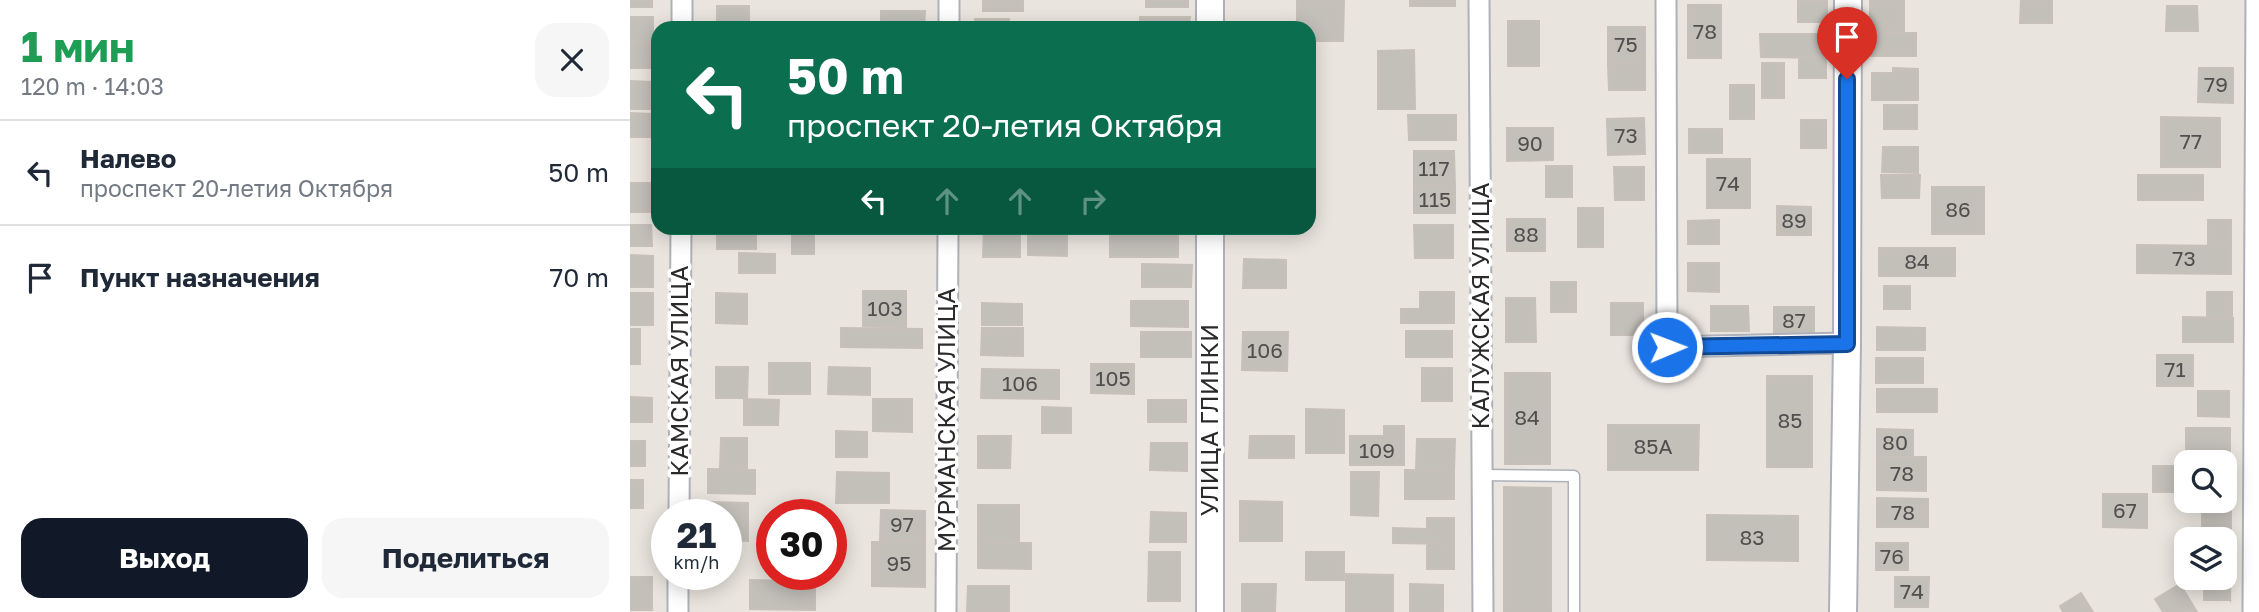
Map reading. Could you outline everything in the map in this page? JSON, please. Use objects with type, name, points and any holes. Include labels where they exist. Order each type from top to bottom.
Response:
[{"type":"street","points":[[682,0],[682,21]]},
{"type":"street","points":[[949,0],[949,21]]},
{"type":"street","points":[[1210,0],[1210,21]]},
{"type":"street","name":"КАЛУЖСКАЯ УЛИЦА","points":[[1479,0],[1483,612]]},
{"type":"street","points":[[1666,0],[1667,347],[1847,344]]},
{"type":"street","points":[[1843,612],[1848,0]]},
{"type":"street","points":[[2253,612],[2256,0]]},
{"type":"street","name":"КАМСКАЯ УЛИЦА","points":[[679,499],[681,235]]},
{"type":"street","name":"МУРМАНСКАЯ УЛИЦА","points":[[946,612],[948,235]]},
{"type":"street","name":"УЛИЦА ГЛИНКИ","points":[[1210,235],[1210,612]]},
{"type":"street","points":[[678,590],[678,612]]},
{"type":"lane","points":[[1482,475],[1574,475],[1574,612]]},
{"type":"building","points":[[630,0],[652,0],[652,7],[630,7]]},
{"type":"building","points":[[983,0],[1023,0],[1023,11],[983,11]]},
{"type":"building","points":[[1146,0],[1188,0],[1188,7],[1146,7]]},
{"type":"building","points":[[1297,0],[1344,0],[1343,41],[1316,41],[1316,21],[1297,21]]},
{"type":"building","points":[[1410,0],[1455,0],[1455,6],[1410,6]]},
{"type":"building","points":[[1870,0],[1904,0],[1904,32],[1870,32]]},
{"type":"building","points":[[2021,0],[2052,0],[2052,23],[2020,23]]},
{"type":"building","points":[[1798,1],[1827,1],[1827,22],[1798,22]]},
{"type":"building","points":[[1688,5],[1721,5],[1721,58],[1688,58]]},
{"type":"building","points":[[717,6],[749,6],[749,21],[717,21]]},
{"type":"building","points":[[2167,6],[2197,6],[2198,31],[2166,31]]},
{"type":"building","points":[[881,11],[925,11],[924,21],[881,21]]},
{"type":"building","points":[[630,17],[653,17],[651,43],[630,43]]},
{"type":"building","points":[[1140,17],[1190,17],[1190,21],[1140,21]]},
{"type":"building","points":[[975,19],[1009,19],[1009,21]]},
{"type":"building","points":[[1508,21],[1539,21],[1539,66],[1508,66]]},
{"type":"building","points":[[1608,27],[1645,27],[1645,63],[1608,64]]},
{"type":"building","points":[[1871,33],[1916,33],[1916,56],[1871,56]]},
{"type":"building","points":[[1760,34],[1826,34],[1826,58],[1761,57]]},
{"type":"building","points":[[630,43],[651,43],[651,68],[630,68]]},
{"type":"building","points":[[1414,50],[1415,109],[1378,109],[1378,51]]},
{"type":"building","points":[[1799,57],[1826,58],[1826,78],[1799,78]]},
{"type":"building","points":[[1645,63],[1645,90],[1609,90],[1608,64]]},
{"type":"building","points":[[1762,63],[1784,63],[1784,98],[1762,98]]},
{"type":"building","points":[[1893,68],[1918,69],[1918,100],[1872,100],[1872,73],[1893,73]]},
{"type":"building","points":[[2199,68],[2233,68],[2233,103],[2198,102]]},
{"type":"building","points":[[630,81],[651,82],[651,109],[630,109]]},
{"type":"building","points":[[1730,85],[1754,85],[1754,119],[1730,119]]},
{"type":"building","points":[[1884,105],[1917,105],[1917,129],[1884,129]]},
{"type":"building","points":[[630,113],[651,114],[651,137],[630,137]]},
{"type":"building","points":[[1408,115],[1456,115],[1456,140],[1409,140]]},
{"type":"building","points":[[2161,117],[2220,118],[2220,167],[2161,167]]},
{"type":"building","points":[[1644,118],[1645,154],[1608,155],[1607,119]]},
{"type":"building","points":[[1801,120],[1826,120],[1826,148],[1801,148]]},
{"type":"building","points":[[1507,128],[1553,128],[1553,160],[1507,161]]},
{"type":"building","points":[[1689,129],[1722,129],[1722,153],[1689,153]]},
{"type":"building","points":[[1883,147],[1918,147],[1918,173],[1882,172]]},
{"type":"building","points":[[1414,151],[1454,151],[1455,186],[1414,186]]},
{"type":"building","points":[[1707,159],[1750,159],[1750,208],[1707,208]]},
{"type":"building","points":[[1546,166],[1572,166],[1572,197],[1546,197]]},
{"type":"building","points":[[1614,167],[1644,167],[1644,200],[1615,200]]},
{"type":"building","points":[[1881,175],[1920,175],[1919,198],[1882,198]]},
{"type":"building","points":[[2138,175],[2203,175],[2203,200],[2138,200]]},
{"type":"building","points":[[630,183],[651,183],[651,212],[630,212]]},
{"type":"building","points":[[1414,186],[1455,186],[1455,213],[1414,213]]},
{"type":"building","points":[[1932,187],[1984,187],[1984,234],[1932,234]]},
{"type":"building","points":[[1777,206],[1811,207],[1811,235],[1777,235]]},
{"type":"building","points":[[1578,208],[1603,208],[1603,247],[1578,247]]},
{"type":"building","points":[[1507,219],[1545,219],[1545,251],[1507,251]]},
{"type":"building","points":[[1719,220],[1719,244],[1688,244],[1688,221]]},
{"type":"building","points":[[2208,220],[2231,220],[2231,245],[2208,245]]},
{"type":"building","points":[[630,225],[651,225],[652,246],[630,246]]},
{"type":"building","points":[[1414,225],[1453,225],[1453,258],[1415,258]]},
{"type":"building","points":[[717,235],[756,235],[756,249],[717,249]]},
{"type":"building","points":[[792,235],[814,235],[814,254],[792,254]]},
{"type":"building","points":[[984,235],[1020,235],[1020,257],[983,257]]},
{"type":"building","points":[[1028,235],[1067,235],[1067,256],[1028,255]]},
{"type":"building","points":[[1110,235],[1178,235],[1178,257],[1110,257]]},
{"type":"building","points":[[2137,245],[2231,246],[2231,274],[2137,273]]},
{"type":"building","points":[[1879,248],[1955,248],[1955,276],[1879,276]]},
{"type":"building","points":[[739,253],[775,254],[775,273],[739,273]]},
{"type":"building","points":[[630,255],[653,256],[653,287],[630,287]]},
{"type":"building","points":[[1244,259],[1286,260],[1286,288],[1243,288]]},
{"type":"building","points":[[1688,263],[1719,263],[1719,292],[1688,291]]},
{"type":"building","points":[[1142,264],[1192,265],[1191,287],[1142,287]]},
{"type":"building","points":[[1551,282],[1576,282],[1576,312],[1551,312]]},
{"type":"building","points":[[1884,286],[1910,286],[1910,309],[1884,309]]},
{"type":"building","points":[[863,291],[906,291],[906,327],[863,326]]},
{"type":"building","points":[[1420,292],[1454,292],[1454,323],[1401,323],[1401,309],[1420,309]]},
{"type":"building","points":[[2207,292],[2232,292],[2232,317],[2207,317]]},
{"type":"building","points":[[630,293],[653,293],[653,325],[630,325]]},
{"type":"building","points":[[716,293],[747,294],[747,324],[716,323]]},
{"type":"building","points":[[1506,298],[1535,298],[1536,342],[1506,342]]},
{"type":"building","points":[[1131,301],[1188,301],[1188,327],[1131,326]]},
{"type":"building","points":[[982,303],[1022,304],[1022,325],[982,325]]},
{"type":"building","points":[[1611,303],[1643,303],[1643,335],[1611,335]]},
{"type":"building","points":[[1711,306],[1748,306],[1749,331],[1711,331]]},
{"type":"building","points":[[1774,307],[1814,307],[1814,334],[1774,334]]},
{"type":"building","points":[[2183,317],[2233,318],[2233,342],[2183,342]]},
{"type":"building","points":[[1877,327],[1925,328],[1925,350],[1877,350]]},
{"type":"building","points":[[841,328],[922,329],[922,348],[841,347]]},
{"type":"building","points":[[982,328],[1023,328],[1023,356],[981,355]]},
{"type":"building","points":[[630,329],[640,329],[640,364],[630,364]]},
{"type":"building","points":[[1406,331],[1452,331],[1452,357],[1406,357]]},
{"type":"building","points":[[1141,332],[1191,332],[1191,357],[1141,357]]},
{"type":"building","points":[[1243,332],[1288,332],[1287,371],[1242,370]]},
{"type":"building","points":[[2157,355],[2193,355],[2193,386],[2157,386]]},
{"type":"building","points":[[1876,358],[1923,358],[1923,383],[1876,383]]},
{"type":"building","points":[[769,363],[810,363],[810,394],[769,394]]},
{"type":"building","points":[[1091,364],[1134,364],[1134,394],[1091,393]]},
{"type":"building","points":[[716,367],[748,367],[747,398],[716,398]]},
{"type":"building","points":[[829,367],[870,368],[870,395],[828,394]]},
{"type":"building","points":[[1422,368],[1452,368],[1452,401],[1422,401]]},
{"type":"building","points":[[982,369],[1059,370],[1059,399],[981,398]]},
{"type":"building","points":[[1505,373],[1550,373],[1550,464],[1505,464]]},
{"type":"building","points":[[1767,376],[1812,376],[1812,467],[1767,467]]},
{"type":"building","points":[[1877,389],[1937,389],[1937,412],[1877,412]]},
{"type":"building","points":[[2198,391],[2229,391],[2229,417],[2198,416]]},
{"type":"building","points":[[630,397],[652,398],[652,422],[630,422]]},
{"type":"building","points":[[744,399],[779,400],[778,425],[744,425]]},
{"type":"building","points":[[873,399],[912,399],[912,432],[873,431]]},
{"type":"building","points":[[1148,400],[1186,400],[1186,422],[1148,422]]},
{"type":"building","points":[[1042,407],[1071,408],[1071,433],[1042,433]]},
{"type":"building","points":[[1306,409],[1344,410],[1344,453],[1306,453]]},
{"type":"building","points":[[1608,425],[1699,425],[1698,470],[1608,470]]},
{"type":"building","points":[[1384,426],[1404,426],[1404,465],[1350,465],[1350,436],[1384,436]]},
{"type":"building","points":[[2186,428],[2230,428],[2230,450],[2186,450]]},
{"type":"building","points":[[1877,429],[1913,430],[1913,457],[1877,457]]},
{"type":"building","points":[[836,431],[867,432],[867,457],[836,457]]},
{"type":"building","points":[[978,436],[1011,436],[1010,468],[978,468]]},
{"type":"building","points":[[1250,436],[1294,436],[1294,458],[1249,458]]},
{"type":"building","points":[[721,438],[747,438],[747,470],[720,469]]},
{"type":"building","points":[[1417,439],[1455,439],[1454,471],[1416,470]]},
{"type":"building","points":[[630,441],[645,441],[645,466],[630,466]]},
{"type":"building","points":[[1151,443],[1187,443],[1187,471],[1150,470]]},
{"type":"building","points":[[1877,457],[1926,457],[1926,491],[1877,490]]},
{"type":"building","points":[[2153,466],[2174,466],[2174,492],[2153,492]]},
{"type":"building","points":[[708,469],[755,470],[755,494],[708,493]]},
{"type":"building","points":[[1405,470],[1454,471],[1454,499],[1405,499]]},
{"type":"building","points":[[837,472],[889,473],[889,503],[847,503],[847,499],[836,499]]},
{"type":"building","points":[[1351,472],[1379,472],[1378,516],[1351,515]]},
{"type":"building","points":[[630,480],[643,480],[643,508],[630,508]]},
{"type":"building","points":[[1504,487],[1551,488],[1551,612],[1504,612]]},
{"type":"building","points":[[2103,494],[2147,494],[2147,528],[2103,527]]},
{"type":"building","points":[[1877,498],[1928,499],[1928,527],[1877,527]]},
{"type":"building","points":[[1240,501],[1282,502],[1282,541],[1240,541]]},
{"type":"building","points":[[742,503],[748,503],[748,541],[742,541]]},
{"type":"building","points":[[978,505],[1019,505],[1019,542],[978,542]]},
{"type":"building","points":[[881,510],[925,511],[925,540],[880,540]]},
{"type":"building","points":[[1151,512],[1186,513],[1186,542],[1150,542]]},
{"type":"building","points":[[2202,513],[2231,513],[2231,527],[2202,527]]},
{"type":"building","points":[[1707,515],[1798,516],[1798,561],[1707,560]]},
{"type":"building","points":[[1427,518],[1454,518],[1454,544],[1393,543],[1393,528],[1427,529]]},
{"type":"building","points":[[872,542],[925,542],[925,587],[872,586]]},
{"type":"building","points":[[978,542],[1031,543],[1031,569],[978,568]]},
{"type":"building","points":[[1876,543],[1908,543],[1908,570],[1876,570]]},
{"type":"building","points":[[1427,544],[1454,544],[1454,569],[1427,569]]},
{"type":"building","points":[[1149,552],[1180,552],[1180,601],[1148,601]]},
{"type":"building","points":[[1306,552],[1344,552],[1344,580],[1306,580]]},
{"type":"building","points":[[1346,574],[1393,575],[1393,612],[1346,612]]},
{"type":"building","points":[[630,577],[651,577],[652,610],[630,610]]},
{"type":"building","points":[[1895,577],[1929,577],[1928,607],[1895,607]]},
{"type":"building","points":[[750,580],[756,580],[756,590],[815,590],[815,610],[750,609]]},
{"type":"building","points":[[1242,584],[1276,584],[1275,612],[1242,612]]},
{"type":"building","points":[[1410,584],[1443,585],[1443,612],[1410,612]]},
{"type":"building","points":[[968,586],[1009,586],[1009,612],[967,612]]},
{"type":"building","points":[[2174,588],[2174,590],[2184,590],[2197,612],[2163,612],[2155,599]]},
{"type":"building","points":[[2204,590],[2224,590],[2230,600],[2204,600]]},
{"type":"building","points":[[2224,590],[2230,590],[2230,600]]},
{"type":"building","points":[[2081,593],[2093,612],[2063,612],[2060,606]]},
{"type":"route","points":[[1667,347],[1847,344],[1847,79]]}]
